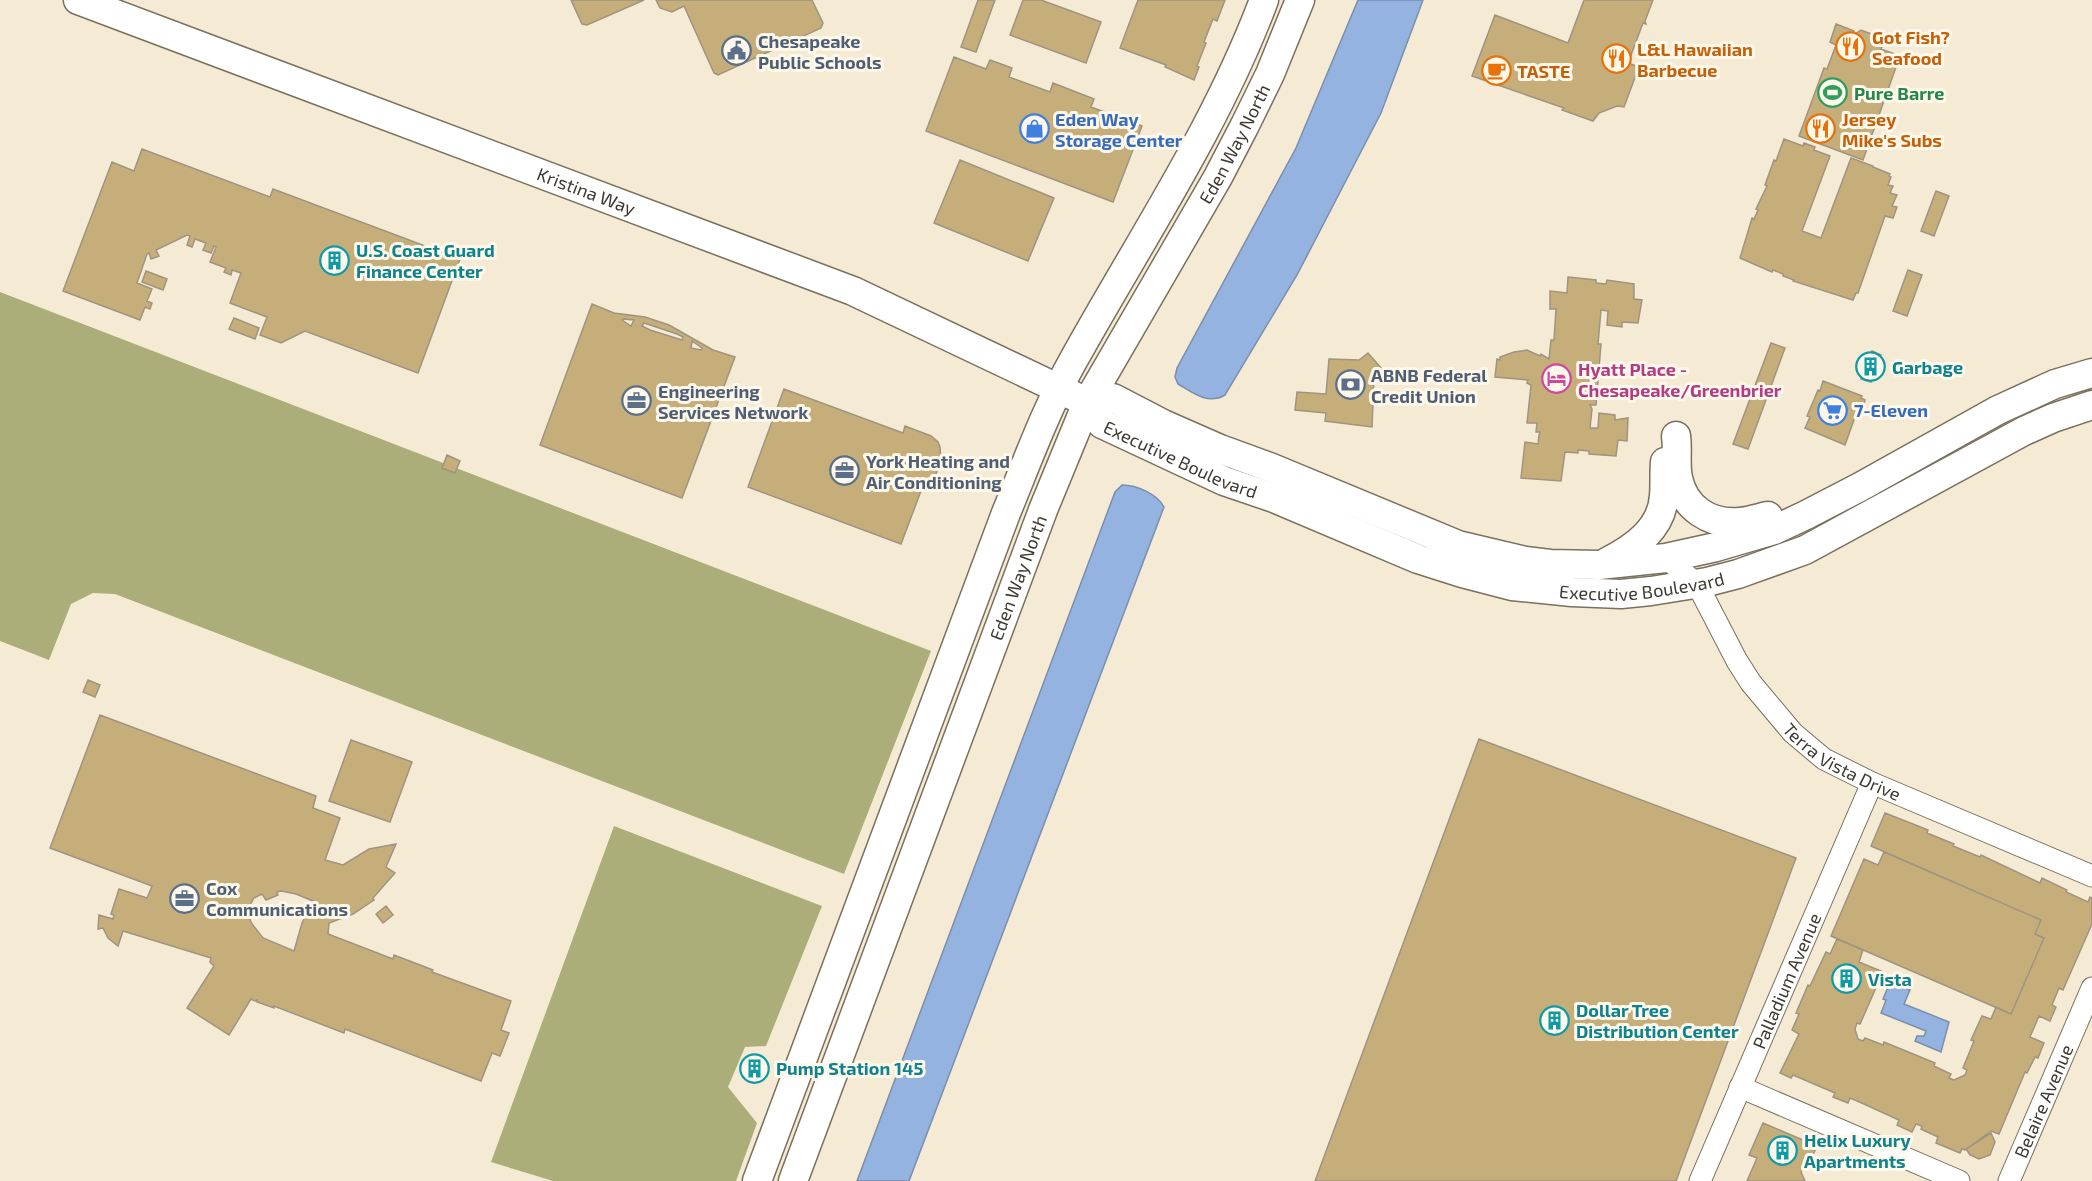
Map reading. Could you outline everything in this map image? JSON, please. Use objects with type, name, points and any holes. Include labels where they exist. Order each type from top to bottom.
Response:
[{"type":"street","name":"Kristina Way","points":[[78,0],[854,291],[1088,403]]},
{"type":"street","name":"Eden Way North","points":[[757,1181],[1006,513],[1073,361],[1204,133],[1233,74],[1264,0]]},
{"type":"street","name":"Eden Way North","points":[[793,1181],[1039,521],[1088,403],[1218,177],[1270,74],[1300,0]]},
{"type":"street","name":"Executive Boulevard","points":[[2092,373],[2055,384],[1998,410],[1834,500],[1774,530],[1716,547],[1666,558],[1602,564],[1550,564],[1524,561],[1458,545],[1272,468],[1220,449],[1163,424],[1113,398],[1088,403],[1100,423],[1224,481],[1274,498],[1418,559],[1512,586],[1621,594],[1697,584],[1738,574],[1805,550],[2024,431],[2092,405]]},
{"type":"street","points":[[1602,564],[1638,543],[1646,536],[1658,518],[1664,496],[1667,452],[1676,436],[1676,468],[1682,492],[1692,507],[1706,516],[1724,522],[1741,522],[1834,500]]},
{"type":"street","name":"Terra Vista Drive","points":[[1666,558],[1697,584],[1751,683],[1793,733],[1824,759],[1872,783],[2092,876]]},
{"type":"street","name":"Palladium Avenue","points":[[1701,1181],[1872,783]]},
{"type":"street","name":"Belaire Avenue","points":[[2009,1181],[2092,988]]},
{"type":"street","points":[[1740,1087],[1959,1181]]},
{"type":"green space","points":[[0,292],[931,651],[844,874],[115,594],[93,593],[71,604],[49,660],[0,641]]},
{"type":"green space","points":[[614,826],[822,906],[766,1046],[745,1047],[728,1087],[757,1123],[736,1181],[553,1181],[491,1162]]},
{"type":"water","points":[[1358,0],[1423,0],[1381,113],[1297,275],[1225,395],[1213,399],[1201,397],[1178,384],[1175,377],[1177,368],[1296,148]]},
{"type":"water","points":[[1122,485],[1146,491],[1157,498],[1164,507],[909,1181],[857,1181],[1115,492]]},
{"type":"water","points":[[1890,982],[1910,990],[1904,1004],[1949,1022],[1941,1052],[1915,1041],[1917,1036],[1924,1036],[1926,1031],[1881,1013],[1886,1000],[1883,999]]},
{"type":"building","points":[[571,0],[644,0],[587,25],[582,24]]},
{"type":"building","name":"Chesapeake Public Schools","points":[[656,0],[812,0],[823,23],[821,28],[718,75],[714,73],[684,6],[672,12],[660,8]]},
{"type":"building","points":[[978,0],[995,0],[976,52],[961,47]]},
{"type":"building","points":[[1023,0],[1041,0],[1101,22],[1086,63],[1010,35]]},
{"type":"building","points":[[1138,0],[1225,0],[1217,21],[1213,19],[1204,42],[1206,43],[1194,80],[1165,67],[1166,65],[1120,48]]},
{"type":"building","points":[[1584,0],[1653,0],[1646,24],[1643,23],[1628,63],[1639,67],[1624,107],[1617,106],[1599,113],[1593,121],[1562,110],[1564,108],[1472,76],[1495,15],[1568,43]]},
{"type":"building","points":[[1836,24],[1854,31],[1852,38],[1854,39],[1855,34],[1861,30],[1885,39],[1881,49],[1900,56],[1863,160],[1799,136],[1824,68],[1827,69],[1836,45],[1830,42]]},
{"type":"building","name":"Eden Way Storage Center","points":[[954,57],[986,69],[990,60],[1012,68],[1009,77],[1050,92],[1053,83],[1094,99],[1091,107],[1142,126],[1113,202],[926,131]]},
{"type":"building","points":[[1784,139],[1803,146],[1804,143],[1815,147],[1814,150],[1830,156],[1802,231],[1821,238],[1851,158],[1890,174],[1888,185],[1893,186],[1890,193],[1897,195],[1892,206],[1897,207],[1893,218],[1885,216],[1858,293],[1853,300],[1793,281],[1783,274],[1773,270],[1772,272],[1740,258],[1752,218],[1754,219],[1758,210],[1756,209]]},
{"type":"building","name":"U.S. Coast Guard Finance Center","points":[[142,149],[270,197],[273,189],[460,259],[418,373],[305,331],[281,343],[260,335],[267,317],[230,303],[241,273],[232,270],[231,275],[224,272],[226,268],[210,262],[216,247],[214,246],[211,253],[203,250],[206,243],[195,239],[192,247],[187,245],[190,236],[187,235],[156,250],[159,256],[151,259],[149,253],[147,254],[137,283],[152,289],[147,301],[152,303],[150,309],[145,307],[140,320],[63,291],[112,162],[134,171]]},
{"type":"building","points":[[960,160],[1054,198],[1028,261],[934,223]]},
{"type":"building","points":[[1936,191],[1949,196],[1934,236],[1921,231]]},
{"type":"building","points":[[1908,270],[1922,275],[1907,316],[1893,311]]},
{"type":"building","points":[[146,271],[167,279],[163,290],[142,282]]},
{"type":"building","name":"Hyatt Place - Chesapeake/Greenbrier","points":[[1568,277],[1596,280],[1596,283],[1606,284],[1607,280],[1634,284],[1634,299],[1642,300],[1638,323],[1622,322],[1622,327],[1607,325],[1608,311],[1601,310],[1596,405],[1590,405],[1592,409],[1590,428],[1598,428],[1599,413],[1615,415],[1615,420],[1628,418],[1627,441],[1618,440],[1616,456],[1589,454],[1589,451],[1578,450],[1578,453],[1565,452],[1561,481],[1521,478],[1525,442],[1538,444],[1540,432],[1536,432],[1537,423],[1527,423],[1531,385],[1527,383],[1528,380],[1495,377],[1497,359],[1500,360],[1500,357],[1514,352],[1527,350],[1549,359],[1551,340],[1554,340],[1556,309],[1550,309],[1550,291],[1567,293]]},
{"type":"building","name":"Engineering Services Network","points":[[592,304],[614,313],[645,317],[669,325],[713,350],[735,357],[682,498],[540,445]],"holes":[[[623,319],[634,320],[631,326]],[[644,323],[683,337],[682,340],[642,326]],[[692,341],[702,348],[701,350],[691,348]]]},
{"type":"building","points":[[234,318],[259,328],[255,339],[229,329]]},
{"type":"building","points":[[1771,343],[1785,348],[1748,449],[1733,444]]},
{"type":"building","name":"Garbage","points":[[1872,351],[1881,355],[1871,382],[1861,379]]},
{"type":"building","name":"ABNB Federal Credit Union","points":[[1368,353],[1382,369],[1374,377],[1372,427],[1325,421],[1326,413],[1295,410],[1297,392],[1326,394],[1329,359],[1359,360]]},
{"type":"building","name":"7-Eleven","points":[[1823,381],[1862,396],[1861,398],[1865,400],[1864,405],[1860,403],[1845,445],[1805,428],[1810,417],[1807,416]]},
{"type":"building","name":"York Heating and Air Conditioning","points":[[784,389],[903,433],[905,426],[931,436],[938,442],[941,460],[932,485],[924,483],[901,544],[748,487]]},
{"type":"building","points":[[447,455],[460,461],[455,473],[442,468]]},
{"type":"building","points":[[88,680],[100,685],[95,697],[83,692]]},
{"type":"building","name":"Cox Communications","points":[[100,715],[316,796],[313,808],[340,818],[325,860],[343,865],[369,849],[396,844],[386,867],[395,873],[373,898],[374,900],[353,914],[329,923],[328,934],[393,959],[394,955],[433,970],[432,972],[511,1001],[501,1030],[509,1033],[500,1056],[492,1053],[481,1081],[345,1029],[344,1033],[251,999],[229,1035],[187,1008],[214,966],[210,962],[211,958],[123,931],[118,946],[108,938],[103,928],[98,929],[99,915],[113,919],[114,915],[111,914],[119,889],[147,898],[152,886],[50,848]],"holes":[[[281,891],[313,901],[302,923],[294,951],[263,938],[248,915],[254,898],[262,894],[266,900],[278,895],[277,892]]]},
{"type":"building","name":"Dollar Tree Distribution Center","points":[[1479,739],[1796,858],[1676,1181],[1315,1181]]},
{"type":"building","points":[[351,740],[412,762],[390,822],[329,801]]},
{"type":"building","name":"Vista","points":[[1885,813],[1928,830],[1927,833],[1954,844],[1953,846],[1980,857],[1981,855],[2040,883],[2042,878],[2088,902],[2090,897],[2092,898],[2092,924],[2063,990],[2059,988],[2052,1005],[2056,1007],[2050,1021],[2039,1016],[2030,1037],[2044,1043],[2038,1058],[2035,1057],[2027,1073],[2025,1072],[1999,1134],[1991,1131],[1965,1150],[1962,1149],[1960,1153],[1936,1143],[1938,1137],[1921,1129],[1922,1126],[1916,1124],[1912,1132],[1897,1125],[1899,1120],[1855,1100],[1850,1098],[1848,1103],[1833,1097],[1835,1093],[1793,1075],[1791,1078],[1780,1073],[1799,1034],[1792,1030],[1799,1014],[1796,1013],[1826,952],[1830,954],[1837,939],[1863,950],[1859,962],[1883,972],[1860,1024],[1857,1023],[1855,1029],[1858,1039],[1863,1041],[1865,1038],[1883,1045],[1884,1042],[1935,1063],[1934,1066],[1951,1074],[1949,1078],[1954,1080],[1965,1075],[1967,1070],[1963,1068],[1974,1041],[1971,1040],[1982,1016],[1991,1019],[1996,1007],[2011,1014],[2044,938],[2035,934],[2041,920],[1871,846]]},
{"type":"building","points":[[1884,852],[2041,920],[2035,934],[2044,938],[2011,1014],[1831,936],[1864,859],[1878,865]]},
{"type":"building","points":[[386,906],[393,915],[383,923],[376,914]]},
{"type":"building","name":"Pump Station 145","points":[[750,1058],[766,1064],[760,1078],[744,1072]]},
{"type":"building","name":"Helix Luxury Apartments","points":[[1763,1123],[1817,1146],[1808,1166],[1805,1165],[1801,1172],[1805,1181],[1747,1181],[1757,1158],[1749,1155]]},
{"type":"building","points":[[1991,1133],[1995,1142],[1990,1155],[1979,1159],[1970,1155],[1966,1149]]},
{"type":"place","name":"Got Fish? Seafood","points":[[1851,47]]},
{"type":"place","name":"Chesapeake Public Schools","points":[[737,51]]},
{"type":"place","name":"L&L Hawaiian Barbecue","points":[[1616,59]]},
{"type":"place","name":"TASTE","points":[[1496,71]]},
{"type":"place","name":"Pure Barre","points":[[1833,93]]},
{"type":"place","name":"Eden Way Storage Center","points":[[1034,129]]},
{"type":"place","name":"Jersey Mike's Subs","points":[[1821,129]]},
{"type":"place","name":"U.S. Coast Guard Finance Center","points":[[335,260]]},
{"type":"place","name":"Garbage","points":[[1871,367]]},
{"type":"place","name":"Hyatt Place - Chesapeake/Greenbrier","points":[[1557,379]]},
{"type":"place","name":"ABNB Federal Credit Union","points":[[1350,385]]},
{"type":"place","name":"Engineering Services Network","points":[[637,401]]},
{"type":"place","name":"7-Eleven","points":[[1833,410]]},
{"type":"place","name":"York Heating and Air Conditioning","points":[[845,471]]},
{"type":"place","name":"Cox Communications","points":[[185,898]]},
{"type":"place","name":"Vista","points":[[1847,979]]},
{"type":"place","name":"Dollar Tree Distribution Center","points":[[1555,1020]]},
{"type":"place","name":"Pump Station 145","points":[[755,1068]]},
{"type":"place","name":"Helix Luxury Apartments","points":[[1783,1150]]}]
